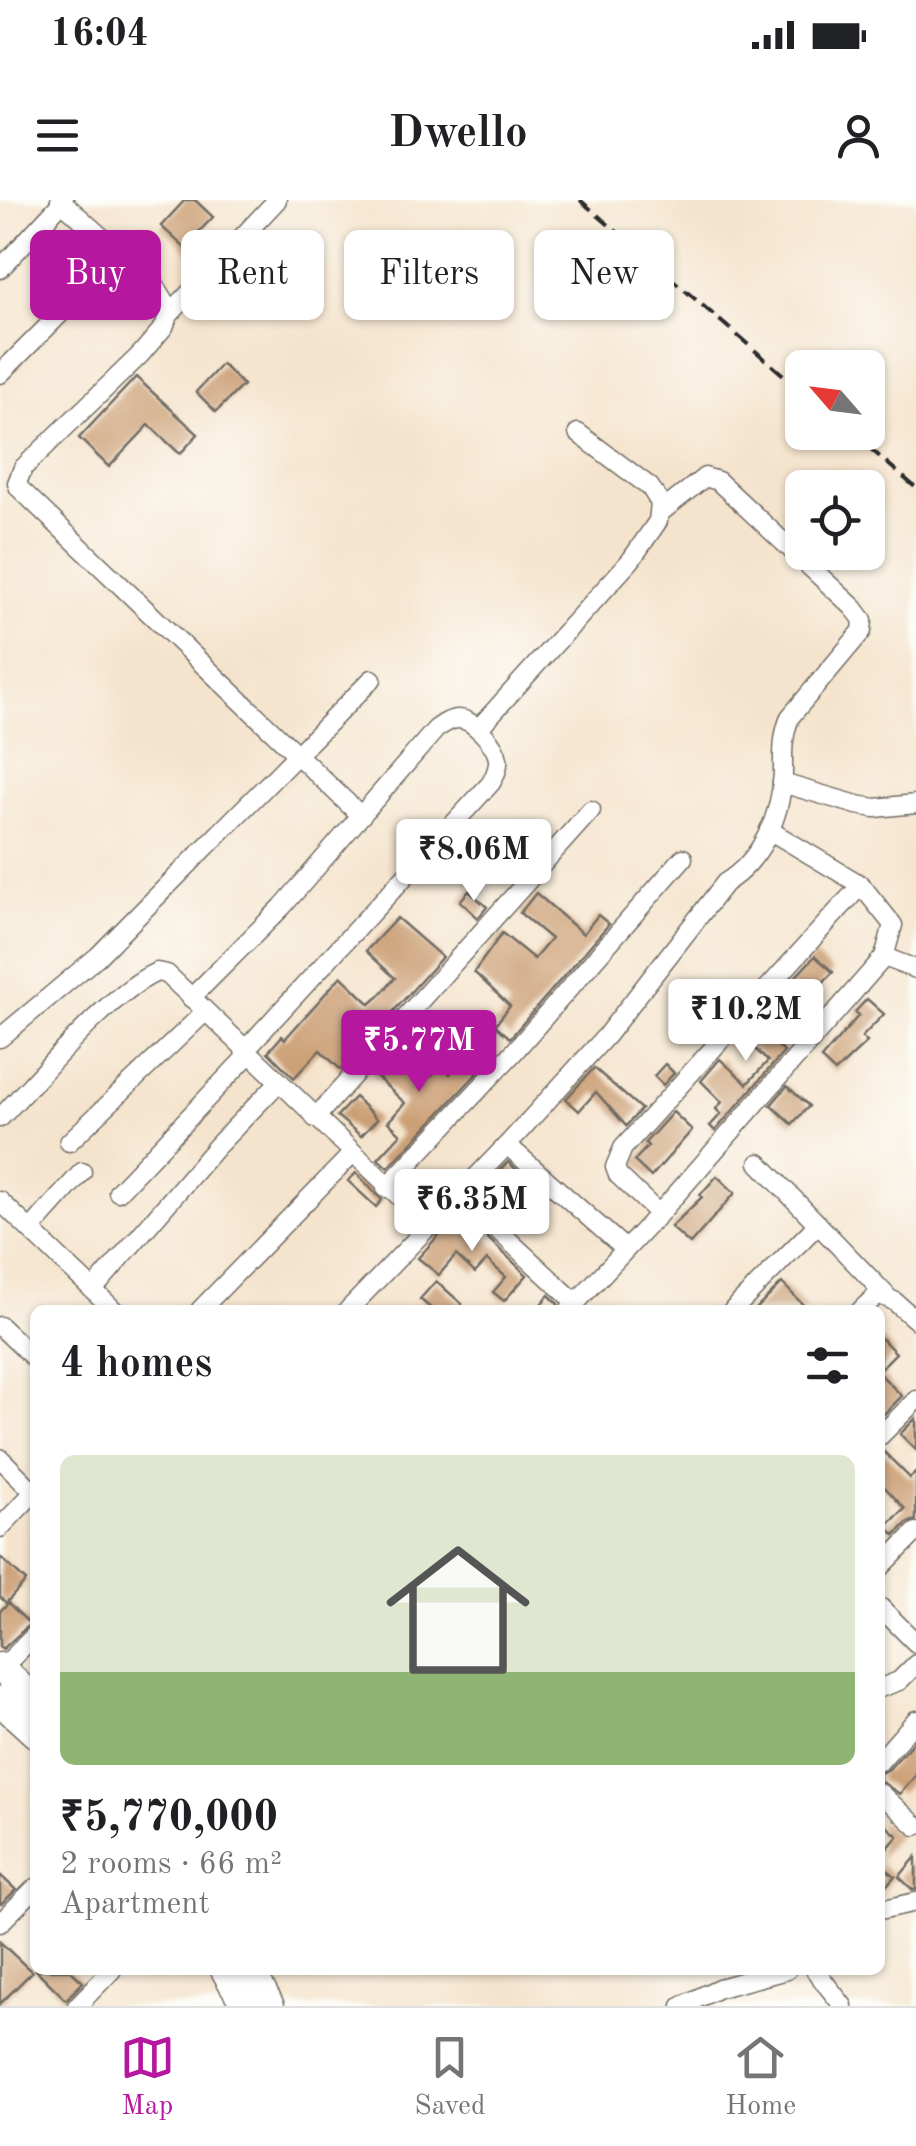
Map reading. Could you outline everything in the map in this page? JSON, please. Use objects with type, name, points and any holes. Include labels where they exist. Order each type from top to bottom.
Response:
[{"type":"main road","points":[[1,1668],[17,1716]]},
{"type":"main road","points":[[229,1975],[246,2006]]},
{"type":"main road","points":[[253,1975],[270,2006]]},
{"type":"street","points":[[277,200],[168,316],[164,327],[140,355],[20,473],[19,488],[360,816]]},
{"type":"street","points":[[0,269],[62,201],[93,230]]},
{"type":"street","points":[[161,292],[168,316]]},
{"type":"street","points":[[0,374],[54,320]]},
{"type":"street","points":[[478,730],[632,560],[647,541],[660,512],[650,487],[578,433]]},
{"type":"street","points":[[353,1305],[606,1036],[724,883],[744,871],[769,830],[778,805],[784,734],[790,717],[860,634],[863,620],[840,595],[710,478],[697,481],[660,512]]},
{"type":"street","points":[[0,1038],[98,956],[372,680]]},
{"type":"street","points":[[69,1142],[198,1005],[441,726],[465,720],[478,730],[498,756],[498,770],[491,783],[118,1192]]},
{"type":"street","points":[[782,783],[875,808],[916,804]]},
{"type":"street","points":[[315,1118],[591,810]]},
{"type":"street","points":[[573,1305],[660,1214],[884,957],[894,925],[860,886],[769,830]]},
{"type":"street","points":[[386,1188],[513,1053],[683,858]]},
{"type":"street","points":[[660,1214],[618,1175],[615,1167],[623,1148],[860,886]]},
{"type":"street","points":[[884,957],[916,969]]},
{"type":"street","points":[[0,1118],[82,1032],[146,976],[167,974],[386,1188],[430,1226]]},
{"type":"street","points":[[93,1290],[216,1146],[278,1082]]},
{"type":"street","points":[[506,1145],[626,1249]]},
{"type":"street","points":[[205,1305],[352,1154]]},
{"type":"street","points":[[759,1163],[886,1296],[916,1320]]},
{"type":"street","points":[[30,1230],[82,1172]]},
{"type":"street","points":[[460,1194],[571,1305]]},
{"type":"street","points":[[0,1201],[109,1305]]},
{"type":"street","points":[[737,1305],[818,1224]]},
{"type":"street","points":[[866,1305],[878,1294],[886,1296]]},
{"type":"street","points":[[0,1326],[30,1355]]},
{"type":"street","points":[[885,1431],[916,1400]]},
{"type":"street","points":[[0,1458],[30,1487]]},
{"type":"street","points":[[0,1528],[30,1495]]},
{"type":"street","points":[[885,1563],[916,1532]]},
{"type":"street","points":[[885,1612],[916,1642]]},
{"type":"street","points":[[1,1668],[30,1640]]},
{"type":"street","points":[[885,1686],[900,1681],[916,1664]]},
{"type":"street","points":[[885,1756],[915,1723]]},
{"type":"street","points":[[885,1798],[916,1826]]},
{"type":"street","points":[[0,1923],[30,1893]]},
{"type":"street","points":[[885,1909],[916,1902]]},
{"type":"street","points":[[77,2006],[107,1975]]},
{"type":"street","points":[[682,2006],[719,1988],[767,1975]]},
{"type":"street","points":[[819,1975],[844,2006]]},
{"type":"building","points":[[185,200],[195,200],[213,217],[201,230],[181,230],[181,244],[161,226]]},
{"type":"building","points":[[222,364],[243,385],[216,412],[196,392]]},
{"type":"building","points":[[136,377],[198,434],[180,454],[149,425],[109,467],[79,438]]},
{"type":"building","points":[[469,891],[487,907],[478,918],[460,901]]},
{"type":"building","points":[[536,893],[583,934],[598,915],[609,924],[510,1038],[495,1025],[510,1006],[474,972],[502,933],[534,959],[551,939],[520,913]]},
{"type":"building","points":[[397,918],[442,957],[341,1070],[320,1050],[294,1078],[268,1052],[282,1036],[285,1039],[341,976],[370,1004],[380,995],[395,978],[366,951]]},
{"type":"building","points":[[815,956],[833,972],[805,1001],[788,985]]},
{"type":"building","points":[[867,999],[884,1014],[862,1037],[867,1042],[835,1072],[821,1059],[859,1015],[855,1012]]},
{"type":"building","points":[[771,1003],[789,1020],[771,1039],[784,1052],[715,1131],[710,1126],[721,1114],[716,1109],[722,1102],[701,1081],[720,1059],[747,1084],[768,1061],[741,1036]]},
{"type":"building","points":[[398,1044],[432,1076],[441,1066],[450,1074],[468,1055],[482,1068],[388,1168],[378,1159],[401,1134],[388,1122],[405,1103],[372,1073]]},
{"type":"building","points":[[665,1064],[674,1073],[663,1085],[654,1076]]},
{"type":"building","points":[[594,1068],[641,1109],[626,1126],[596,1092],[579,1111],[566,1099]]},
{"type":"building","points":[[787,1086],[809,1106],[792,1124],[771,1105]]},
{"type":"building","points":[[355,1097],[377,1119],[361,1136],[337,1116]]},
{"type":"building","points":[[673,1112],[692,1130],[651,1177],[634,1161]]},
{"type":"building","points":[[508,1162],[518,1171],[503,1188],[492,1178]]},
{"type":"building","points":[[356,1173],[382,1200],[376,1207],[348,1181]]},
{"type":"building","points":[[717,1176],[735,1193],[690,1244],[671,1227]]},
{"type":"building","points":[[499,1194],[517,1209],[506,1221],[489,1205]]},
{"type":"building","points":[[460,1212],[527,1275],[504,1301],[493,1292],[506,1277],[487,1260],[475,1273],[456,1255],[439,1275],[418,1258]]},
{"type":"building","points":[[436,1281],[462,1304],[427,1305],[420,1299]]},
{"type":"building","points":[[782,1283],[803,1305],[760,1305]]},
{"type":"building","points":[[549,1295],[558,1304],[558,1305],[540,1305]]},
{"type":"building","points":[[885,1342],[896,1353],[885,1364]]},
{"type":"building","points":[[885,1379],[902,1396],[885,1413]]},
{"type":"building","points":[[916,1418],[916,1450],[900,1434]]},
{"type":"building","points":[[885,1453],[910,1478],[916,1472],[916,1520],[895,1535],[886,1526],[905,1509],[885,1487]]},
{"type":"building","points":[[0,1557],[26,1581],[6,1603],[0,1597]]},
{"type":"building","points":[[8,1603],[30,1624],[3,1649],[0,1611]]},
{"type":"building","points":[[916,1739],[916,1775],[900,1794],[885,1784],[885,1771]]},
{"type":"building","points":[[885,1825],[898,1836],[885,1851]]},
{"type":"building","points":[[916,1857],[916,1890],[913,1890],[899,1877]]},
{"type":"building","points":[[885,1868],[895,1876],[885,1887]]},
{"type":"building","points":[[0,1875],[16,1890],[1,1904],[0,1903]]},
{"type":"building","points":[[0,1942],[30,1974],[0,2004]]},
{"type":"building","points":[[41,1975],[75,1975],[83,1982],[66,2000]]},
{"type":"railway","points":[[580,200],[785,376]]},
{"type":"railway","points":[[872,450],[916,488]]}]
